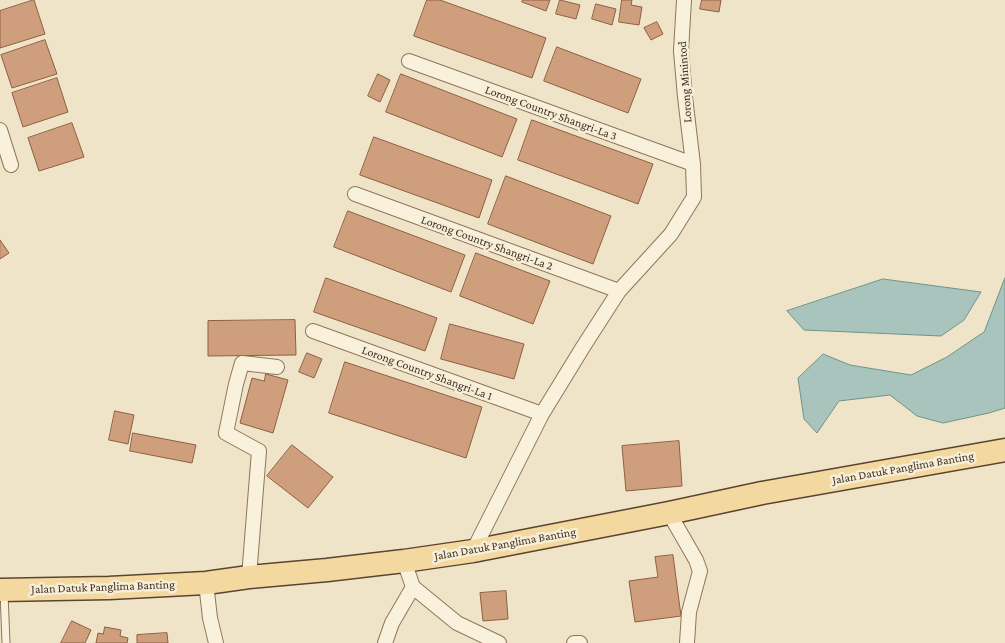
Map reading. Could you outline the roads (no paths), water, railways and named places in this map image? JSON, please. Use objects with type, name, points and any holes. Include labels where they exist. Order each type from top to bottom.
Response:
[{"type":"main road","name":"Jalan Datuk Panglima Banting","points":[[2,590],[109,588],[206,583],[404,561],[473,551],[762,493],[1005,450]]},
{"type":"street","name":"Lorong Minintod","points":[[473,551],[542,414],[619,291],[671,234],[694,197],[693,164],[680,50],[684,0]]},
{"type":"street","name":"Lorong Country Shangri-La 3","points":[[409,61],[693,164]]},
{"type":"street","points":[[0,130],[11,165]]},
{"type":"street","name":"Lorong Country Shangri-La 2","points":[[355,194],[619,291]]},
{"type":"street","name":"Lorong Country Shangri-La 1","points":[[313,331],[542,414]]},
{"type":"street","points":[[249,577],[260,451],[226,433],[242,363],[277,367]]},
{"type":"street","points":[[669,513],[696,560],[700,571],[689,612],[687,643]]},
{"type":"street","points":[[404,561],[413,586],[458,623],[499,643]]},
{"type":"street","points":[[206,583],[210,618],[216,643]]},
{"type":"street","points":[[385,643],[392,623],[413,586]]},
{"type":"street","points":[[574,643],[580,643]]},
{"type":"lane","points":[[2,590],[6,643]]},
{"type":"water","points":[[1005,278],[1005,408],[943,423],[917,416],[890,395],[839,401],[817,433],[804,419],[798,378],[823,354],[850,365],[911,375],[947,357],[984,332]]},
{"type":"water","points":[[883,279],[981,292],[964,320],[941,336],[804,330],[787,311]]}]
